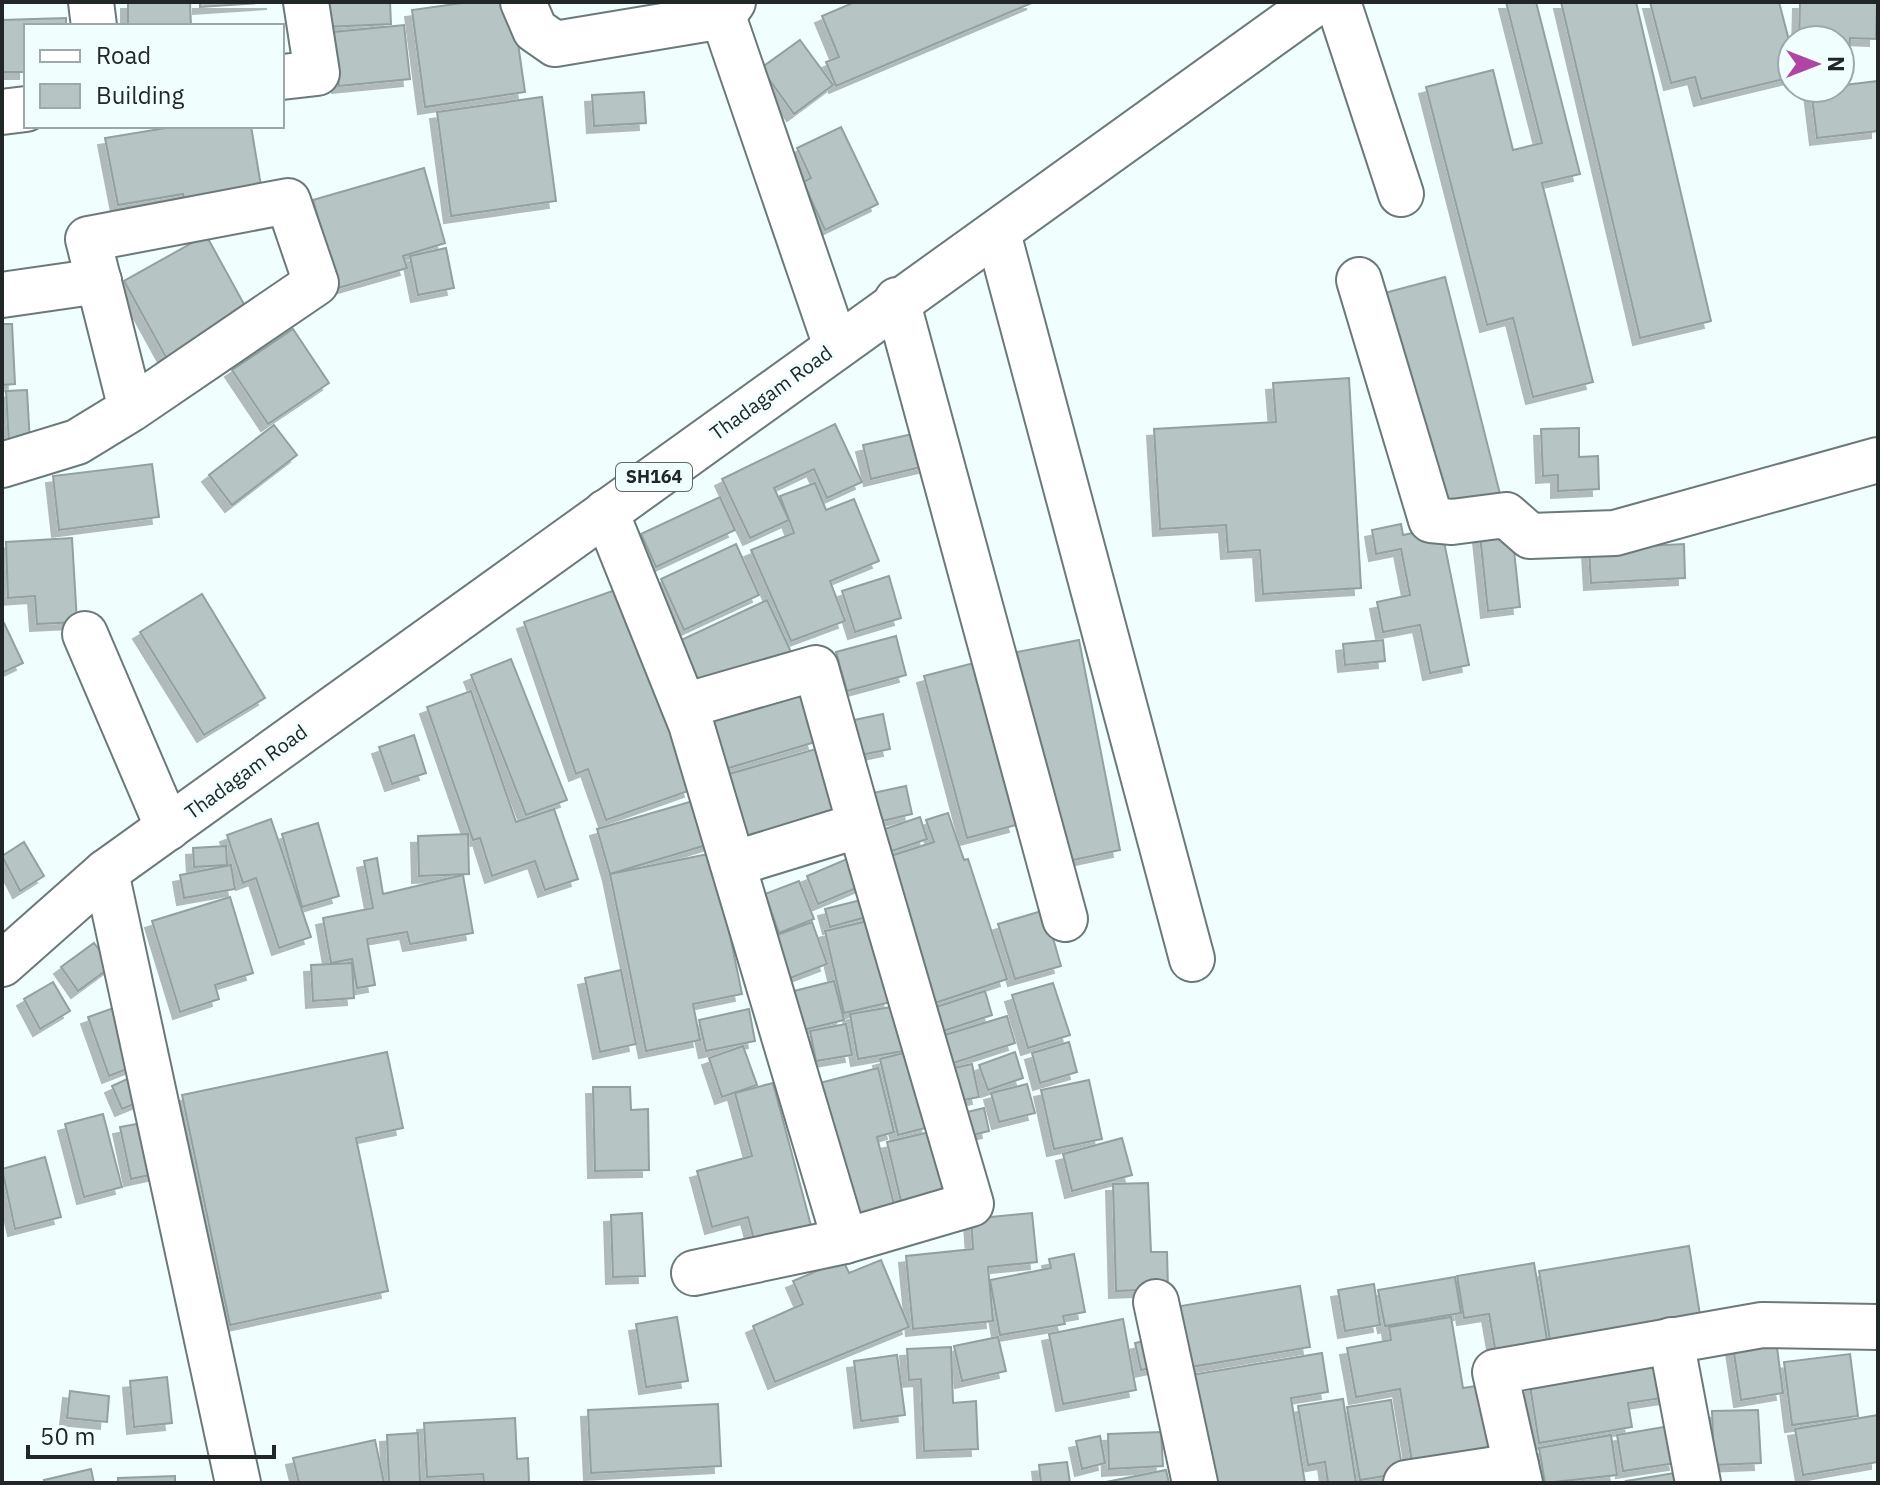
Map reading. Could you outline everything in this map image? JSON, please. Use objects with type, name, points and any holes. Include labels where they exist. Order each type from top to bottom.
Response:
[{"type":"street","points":[[91,2],[94,24]]},
{"type":"street","points":[[284,77],[317,73],[306,2]]},
{"type":"street","points":[[523,2],[535,30],[555,44],[728,9],[836,346]]},
{"type":"street","name":"Thadagam Road","points":[[2,964],[106,872],[897,300],[998,233],[1317,2]]},
{"type":"street","points":[[1338,2],[1401,194]]},
{"type":"street","points":[[2,112],[24,109]]},
{"type":"street","points":[[2,465],[77,442],[131,409],[316,283],[288,201],[88,239],[131,409]]},
{"type":"street","points":[[998,233],[1192,959]]},
{"type":"street","points":[[1359,280],[1431,520],[1452,522],[1506,515],[1530,536],[1615,533],[1878,460]]},
{"type":"street","points":[[2,295],[99,281]]},
{"type":"street","points":[[897,300],[1065,919]]},
{"type":"street","points":[[606,512],[684,706],[845,1241]]},
{"type":"street","points":[[85,634],[168,828]]},
{"type":"street","points":[[684,706],[816,668],[971,1204],[845,1241],[694,1273]]},
{"type":"street","points":[[733,864],[860,825]]},
{"type":"street","points":[[106,872],[238,1483]]},
{"type":"street","points":[[1156,1302],[1195,1483]]},
{"type":"street","points":[[1406,1483],[1518,1475],[1495,1372],[1762,1325],[1878,1327]]},
{"type":"street","points":[[1671,1340],[1698,1483]]},
{"type":"building","points":[[128,2],[190,2],[191,24],[128,24]]},
{"type":"building","points":[[200,2],[274,2],[200,7]]},
{"type":"building","points":[[324,2],[390,2],[391,24],[325,27]]},
{"type":"building","points":[[469,2],[512,2],[525,92],[425,107],[412,10]]},
{"type":"building","points":[[855,2],[1034,2],[836,86],[826,62],[839,57],[822,16]]},
{"type":"building","points":[[1506,2],[1536,2],[1580,174],[1542,183],[1593,382],[1533,397],[1513,318],[1487,325],[1426,87],[1493,70],[1513,150],[1542,143]]},
{"type":"building","points":[[1561,2],[1636,2],[1711,321],[1640,338]]},
{"type":"building","points":[[1650,2],[1779,2],[1785,24],[1776,24],[1776,81],[1701,99],[1695,77],[1671,83]]},
{"type":"building","points":[[1800,2],[1877,2],[1876,39],[1856,38],[1856,24],[1799,24]]},
{"type":"building","points":[[66,18],[66,24],[24,24],[24,72],[2,72],[2,20]]},
{"type":"building","points":[[404,25],[410,79],[339,86],[333,32]]},
{"type":"building","points":[[800,40],[833,85],[794,114],[761,68]]},
{"type":"building","points":[[1878,81],[1878,131],[1817,138],[1813,104],[1856,104],[1856,84]]},
{"type":"building","points":[[644,92],[646,123],[594,126],[592,95]]},
{"type":"building","points":[[542,97],[556,201],[451,216],[437,112]]},
{"type":"building","points":[[841,127],[878,204],[825,230],[803,182],[811,178],[797,148]]},
{"type":"building","points":[[166,128],[251,128],[262,192],[185,205],[183,194],[118,205],[105,138]]},
{"type":"building","points":[[424,168],[445,243],[403,256],[407,268],[338,288],[313,200]]},
{"type":"building","points":[[206,235],[250,315],[168,361],[124,281]]},
{"type":"building","points":[[446,248],[454,288],[418,295],[410,256]]},
{"type":"building","points":[[1445,277],[1501,498],[1432,516],[1377,295]]},
{"type":"building","points":[[2,324],[12,324],[15,384],[2,385]]},
{"type":"building","points":[[293,329],[329,383],[268,424],[232,370]]},
{"type":"building","points":[[1349,378],[1361,588],[1263,594],[1260,550],[1228,552],[1226,525],[1160,529],[1154,429],[1276,422],[1273,383]]},
{"type":"building","points":[[27,390],[30,443],[9,444],[6,391]]},
{"type":"building","points":[[835,424],[862,482],[827,498],[814,469],[774,488],[789,520],[750,538],[722,479]]},
{"type":"building","points":[[274,425],[297,455],[232,505],[209,475]]},
{"type":"building","points":[[1579,428],[1579,457],[1598,456],[1599,489],[1558,491],[1558,475],[1543,476],[1541,429]]},
{"type":"building","points":[[917,433],[925,466],[871,479],[863,445]]},
{"type":"building","points":[[152,464],[159,517],[59,530],[53,476]]},
{"type":"building","points":[[815,483],[826,510],[854,499],[879,561],[830,581],[845,621],[791,641],[751,550],[794,533],[780,496]]},
{"type":"building","points":[[720,497],[735,530],[656,567],[641,534]]},
{"type":"building","points":[[1511,522],[1520,607],[1488,611],[1479,526]]},
{"type":"building","points":[[1401,524],[1403,535],[1441,527],[1469,665],[1430,673],[1420,625],[1383,632],[1377,602],[1410,595],[1401,549],[1376,554],[1372,530]]},
{"type":"building","points":[[72,538],[77,622],[37,624],[35,596],[8,598],[6,542]]},
{"type":"building","points":[[736,544],[759,595],[684,630],[661,579]]},
{"type":"building","points":[[1684,544],[1685,578],[1591,583],[1589,549]]},
{"type":"building","points":[[889,576],[901,618],[855,632],[842,591]]},
{"type":"building","points":[[621,588],[691,790],[606,820],[588,769],[576,774],[524,622]]},
{"type":"building","points":[[202,594],[265,698],[204,735],[140,632]]},
{"type":"building","points":[[767,600],[791,652],[701,694],[677,642]]},
{"type":"building","points":[[2,624],[23,663],[2,673]]},
{"type":"building","points":[[896,636],[906,675],[847,691],[836,652]]},
{"type":"building","points":[[1079,640],[1120,850],[1059,863],[1017,652]]},
{"type":"building","points":[[1383,640],[1385,661],[1345,665],[1343,644]]},
{"type":"building","points":[[511,659],[567,800],[526,815],[471,675]]},
{"type":"building","points":[[974,663],[1016,825],[967,838],[924,676]]},
{"type":"building","points":[[799,688],[815,742],[722,770],[706,716]]},
{"type":"building","points":[[471,691],[516,822],[554,809],[578,879],[545,890],[535,861],[492,876],[480,838],[473,840],[427,707]]},
{"type":"building","points":[[883,714],[890,749],[861,755],[854,720]]},
{"type":"building","points":[[414,735],[426,773],[392,784],[379,747]]},
{"type":"building","points":[[830,745],[849,810],[742,844],[722,776]]},
{"type":"building","points":[[906,786],[912,814],[865,825],[859,796]]},
{"type":"building","points":[[700,799],[713,843],[610,874],[597,829]]},
{"type":"building","points":[[948,813],[964,860],[968,859],[1007,979],[932,1004],[884,858],[934,842],[926,820]]},
{"type":"building","points":[[920,817],[927,839],[880,855],[873,833]]},
{"type":"building","points":[[271,819],[311,937],[279,948],[256,878],[243,883],[227,835]]},
{"type":"building","points":[[318,823],[339,896],[302,907],[282,834]]},
{"type":"building","points":[[468,834],[469,874],[419,876],[418,836]]},
{"type":"building","points":[[24,842],[44,876],[20,891],[2,856]]},
{"type":"building","points":[[226,846],[227,865],[194,867],[193,848]]},
{"type":"building","points":[[713,853],[742,994],[693,1004],[700,1040],[646,1051],[610,874]]},
{"type":"building","points":[[854,856],[866,884],[818,904],[807,876]]},
{"type":"building","points":[[377,858],[383,894],[463,875],[473,933],[410,944],[407,932],[367,939],[375,985],[357,988],[352,959],[331,963],[323,918],[373,908],[364,861]]},
{"type":"building","points":[[231,865],[235,889],[184,898],[180,875]]},
{"type":"building","points":[[799,881],[814,919],[779,933],[765,894]]},
{"type":"building","points":[[230,897],[253,973],[215,985],[219,999],[180,1012],[152,921]]},
{"type":"building","points":[[865,899],[870,916],[830,927],[825,909]]},
{"type":"building","points":[[1045,910],[1061,966],[1015,979],[998,924]]},
{"type":"building","points":[[872,920],[891,1002],[844,1013],[825,931]]},
{"type":"building","points":[[812,922],[827,964],[785,980],[769,938]]},
{"type":"building","points":[[94,943],[112,966],[78,991],[61,967]]},
{"type":"building","points":[[352,963],[354,998],[313,1001],[311,965]]},
{"type":"building","points":[[621,970],[636,1044],[600,1052],[585,978]]},
{"type":"building","points":[[834,981],[844,1020],[803,1030],[794,991]]},
{"type":"building","points":[[53,982],[70,1011],[40,1029],[24,999]]},
{"type":"building","points":[[1053,983],[1070,1035],[1028,1048],[1012,995]]},
{"type":"building","points":[[985,991],[992,1015],[934,1034],[927,1010]]},
{"type":"building","points":[[119,1006],[140,1064],[109,1076],[88,1017]]},
{"type":"building","points":[[897,1006],[904,1051],[858,1059],[850,1014]]},
{"type":"building","points":[[749,1009],[755,1041],[706,1051],[699,1020]]},
{"type":"building","points":[[1007,1016],[1015,1043],[944,1066],[935,1038]]},
{"type":"building","points":[[846,1024],[852,1055],[816,1061],[810,1031]]},
{"type":"building","points":[[1069,1042],[1077,1072],[1040,1083],[1032,1053]]},
{"type":"building","points":[[743,1046],[757,1085],[722,1097],[709,1058]]},
{"type":"building","points":[[911,1051],[929,1127],[898,1135],[880,1059]]},
{"type":"building","points":[[387,1052],[403,1128],[356,1138],[388,1291],[230,1325],[182,1095]]},
{"type":"building","points":[[1015,1052],[1023,1078],[988,1090],[979,1065]]},
{"type":"building","points":[[972,1064],[979,1097],[948,1103],[941,1071]]},
{"type":"building","points":[[878,1068],[894,1132],[877,1137],[897,1216],[849,1229],[812,1085]]},
{"type":"building","points":[[140,1073],[151,1097],[122,1109],[112,1086]]},
{"type":"building","points":[[1089,1080],[1102,1139],[1054,1149],[1041,1090]]},
{"type":"building","points":[[773,1083],[813,1233],[756,1248],[748,1217],[712,1227],[697,1171],[752,1156],[735,1093]]},
{"type":"building","points":[[1027,1084],[1035,1113],[999,1122],[991,1093]]},
{"type":"building","points":[[593,1087],[630,1087],[631,1110],[648,1109],[649,1170],[595,1171]]},
{"type":"building","points":[[984,1108],[989,1131],[960,1138],[955,1115]]},
{"type":"building","points":[[103,1114],[122,1187],[84,1197],[65,1124]]},
{"type":"building","points":[[153,1121],[164,1172],[131,1179],[120,1127]]},
{"type":"building","points":[[934,1131],[949,1200],[903,1210],[887,1142]]},
{"type":"building","points":[[1122,1138],[1132,1175],[1072,1191],[1063,1154]]},
{"type":"building","points":[[45,1157],[61,1217],[15,1229],[2,1169]]},
{"type":"building","points":[[1148,1183],[1151,1252],[1167,1252],[1168,1289],[1116,1291],[1113,1184]]},
{"type":"building","points":[[642,1213],[645,1276],[613,1277],[611,1215]]},
{"type":"building","points":[[1032,1213],[1037,1262],[988,1267],[993,1321],[913,1329],[906,1256],[973,1249],[971,1219]]},
{"type":"building","points":[[1689,1246],[1701,1321],[1551,1347],[1539,1271]]},
{"type":"building","points":[[1074,1254],[1085,1312],[1063,1316],[1065,1324],[1000,1335],[990,1280],[1051,1268],[1049,1259]]},
{"type":"building","points":[[843,1260],[849,1273],[881,1260],[909,1327],[775,1382],[753,1326],[803,1304],[793,1281]]},
{"type":"building","points":[[1534,1263],[1549,1351],[1497,1360],[1489,1314],[1464,1318],[1457,1276]]},
{"type":"building","points":[[1455,1277],[1461,1313],[1385,1326],[1378,1290]]},
{"type":"building","points":[[1374,1284],[1380,1325],[1345,1331],[1338,1290]]},
{"type":"building","points":[[1300,1286],[1310,1347],[1179,1369],[1169,1308]]},
{"type":"building","points":[[677,1317],[688,1381],[646,1387],[636,1324]]},
{"type":"building","points":[[1451,1317],[1463,1388],[1483,1385],[1495,1461],[1414,1474],[1400,1389],[1356,1397],[1347,1348],[1391,1340],[1389,1327]]},
{"type":"building","points":[[1123,1319],[1136,1390],[1063,1404],[1049,1334]]},
{"type":"building","points":[[998,1337],[1006,1371],[962,1381],[954,1346]]},
{"type":"building","points":[[1159,1338],[1165,1365],[1141,1370],[1135,1343]]},
{"type":"building","points":[[1776,1340],[1783,1393],[1741,1400],[1733,1347]]},
{"type":"building","points":[[951,1347],[953,1403],[976,1401],[978,1449],[924,1451],[921,1379],[909,1380],[907,1349]]},
{"type":"building","points":[[1660,1349],[1668,1397],[1628,1403],[1632,1427],[1539,1443],[1530,1386]]},
{"type":"building","points":[[1322,1353],[1328,1392],[1291,1398],[1305,1483],[1204,1483],[1185,1376]]},
{"type":"building","points":[[1850,1354],[1858,1416],[1792,1425],[1784,1362]]},
{"type":"building","points":[[897,1355],[905,1415],[861,1421],[854,1361]]},
{"type":"building","points":[[167,1377],[172,1423],[134,1427],[130,1381]]},
{"type":"building","points":[[70,1391],[109,1396],[107,1422],[67,1418]]},
{"type":"building","points":[[1343,1399],[1356,1483],[1328,1483],[1325,1462],[1308,1465],[1298,1406]]},
{"type":"building","points":[[1391,1400],[1403,1473],[1360,1480],[1347,1407]]},
{"type":"building","points":[[718,1404],[721,1466],[591,1473],[588,1410]]},
{"type":"building","points":[[1758,1410],[1761,1463],[1714,1465],[1712,1411]]},
{"type":"building","points":[[1878,1415],[1878,1462],[1803,1475],[1795,1429]]},
{"type":"building","points":[[515,1418],[517,1459],[528,1458],[529,1483],[484,1483],[483,1474],[427,1477],[424,1423]]},
{"type":"building","points":[[1670,1426],[1676,1463],[1623,1471],[1617,1435]]},
{"type":"building","points":[[1161,1432],[1163,1466],[1109,1469],[1108,1434]]},
{"type":"building","points":[[418,1433],[420,1483],[389,1483],[387,1435]]},
{"type":"building","points":[[1611,1435],[1617,1475],[1545,1483],[1539,1448]]},
{"type":"building","points":[[1100,1436],[1105,1463],[1082,1469],[1076,1441]]},
{"type":"building","points":[[375,1440],[384,1483],[299,1483],[293,1458]]},
{"type":"building","points":[[1067,1462],[1070,1483],[1041,1483],[1039,1465]]},
{"type":"building","points":[[91,1469],[94,1483],[45,1483],[44,1480]]},
{"type":"building","points":[[1166,1470],[1169,1483],[1101,1483]]},
{"type":"building","points":[[1675,1473],[1676,1483],[1626,1481]]},
{"type":"building","points":[[175,1476],[175,1483],[118,1483],[118,1478]]}]
